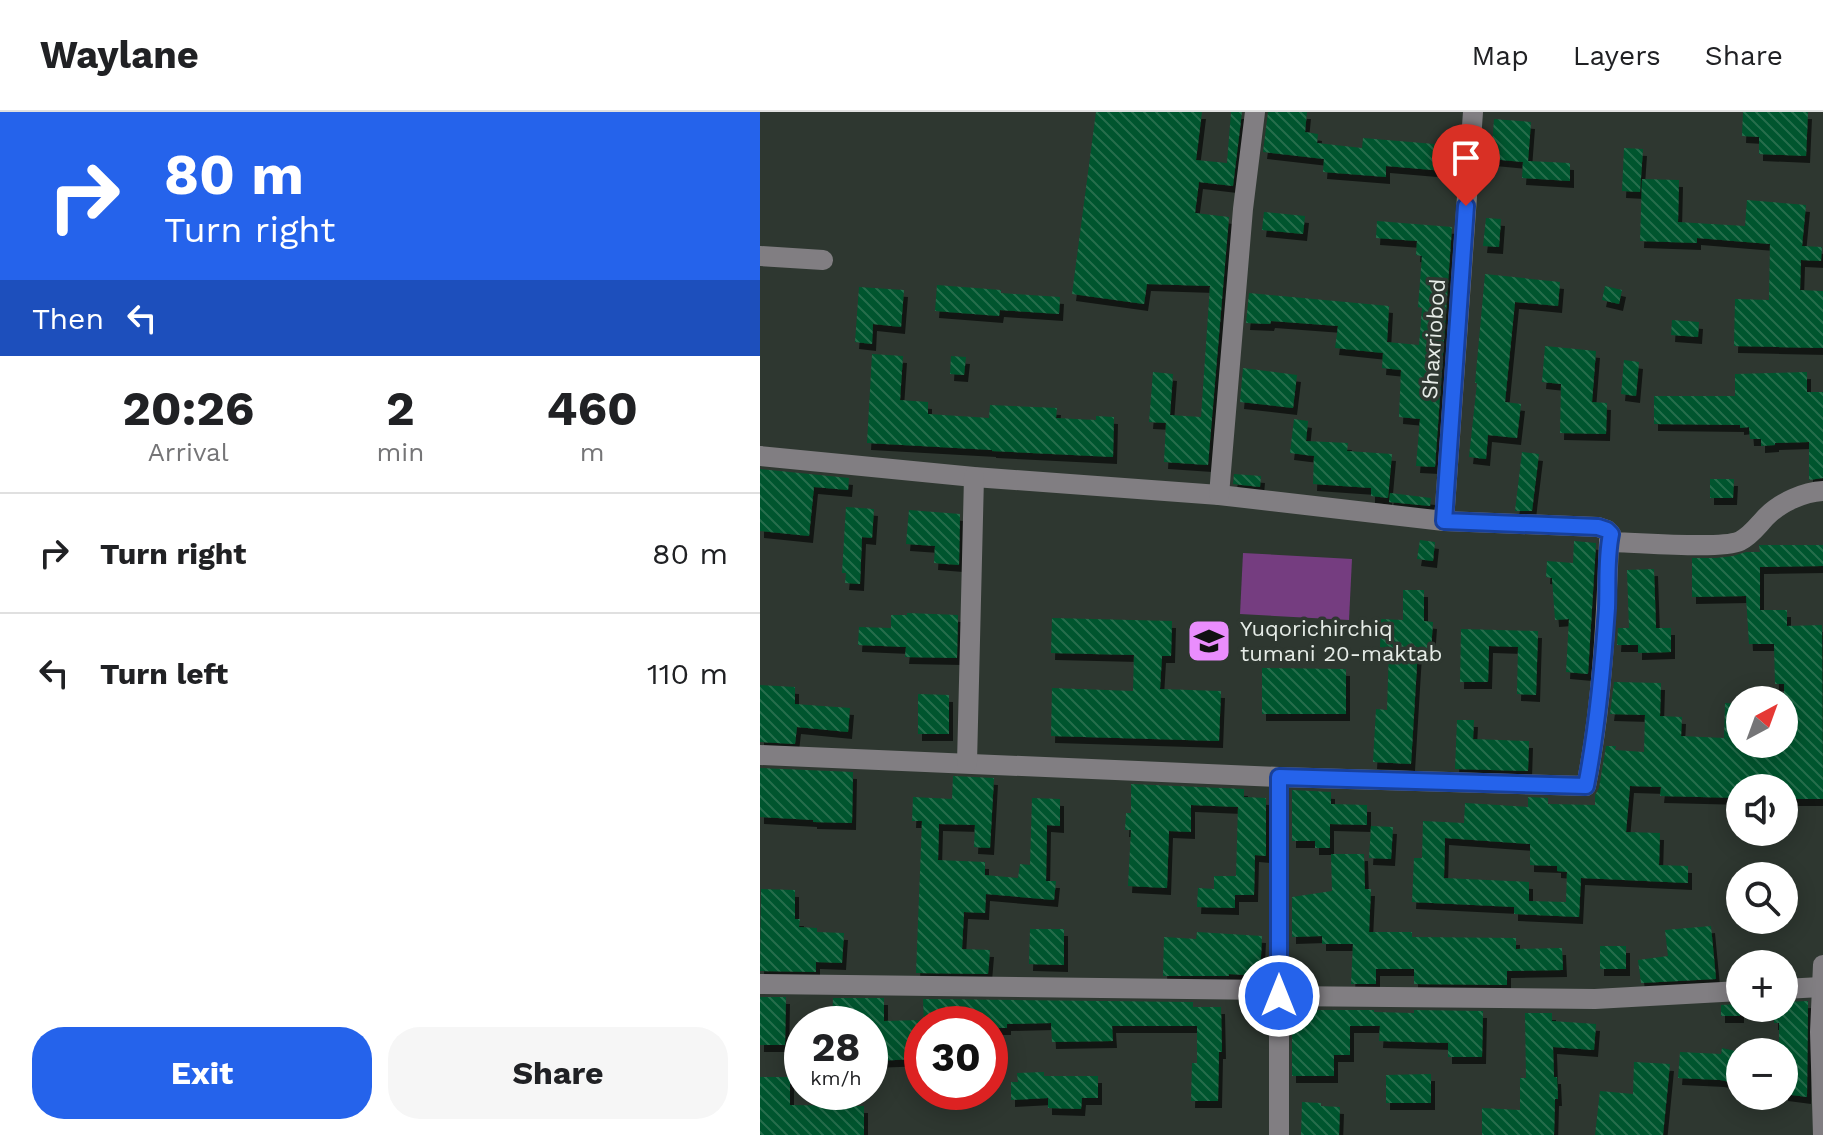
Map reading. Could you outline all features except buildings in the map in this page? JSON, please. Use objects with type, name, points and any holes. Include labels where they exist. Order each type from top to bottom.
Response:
[{"type":"street","points":[[1219,495],[1243,209],[1255,112]]},
{"type":"street","name":"Shaxriobod","points":[[1444,521],[1473,112]]},
{"type":"street","points":[[760,256],[823,260]]},
{"type":"street","points":[[760,456],[974,477],[1219,495],[1444,521],[1598,527],[1611,534],[1604,643],[1593,753],[1586,786],[1279,777],[760,755]]},
{"type":"street","points":[[967,763],[974,477]]},
{"type":"street","points":[[1609,542],[1737,543],[1786,501],[1823,491]]},
{"type":"street","points":[[1279,777],[1279,1135]]},
{"type":"street","points":[[1823,965],[1823,1135]]},
{"type":"street","points":[[760,984],[1595,999],[1726,992]]},
{"type":"street","points":[[1798,988],[1821,987]]},
{"type":"shaded area","points":[[1243,553],[1352,559],[1349,620],[1240,614]]},
{"type":"place","name":"Yuqorichirchiq tumani 20-maktab","points":[[1209,641]]},
{"type":"route","points":[[1279,996],[1279,777],[1586,786],[1596,724],[1611,534],[1598,527],[1444,521],[1466,206]]}]
